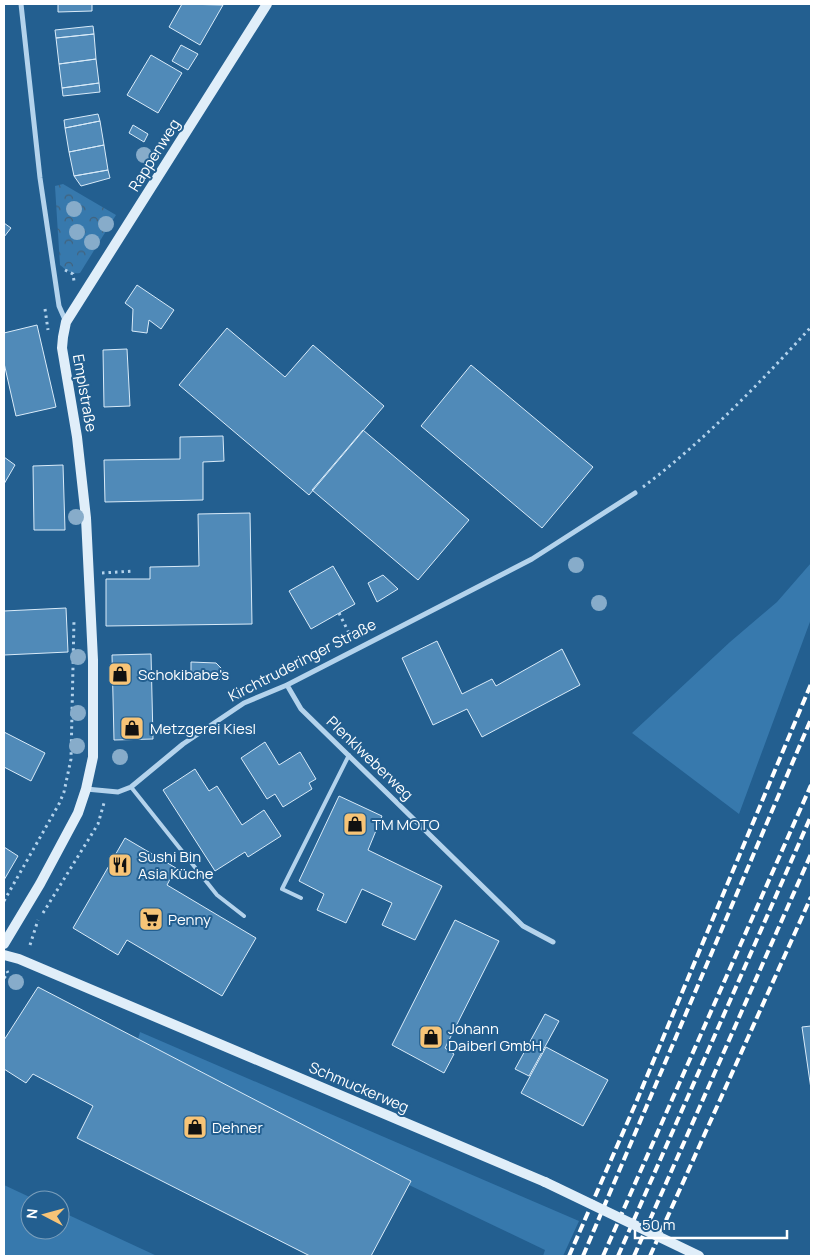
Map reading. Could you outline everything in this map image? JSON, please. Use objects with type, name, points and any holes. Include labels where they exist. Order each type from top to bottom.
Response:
[{"type":"street","name":"Emplstraße","points":[[21,4],[40,178],[59,306],[66,322],[62,336],[62,348],[77,437],[86,518],[92,640],[93,757],[86,790]]},
{"type":"street","name":"Rappenweg","points":[[66,322],[267,4]]},
{"type":"street","name":"Kirchtruderinger Straße","points":[[86,790],[118,792],[131,787],[183,744],[244,703],[287,685],[532,559],[635,493]]},
{"type":"street","name":"Plenklweberweg","points":[[287,685],[302,709],[524,926],[553,942]]},
{"type":"street","points":[[4,944],[40,884],[78,813],[86,790]]},
{"type":"street","name":"Schmuckerweg","points":[[4,956],[19,959],[545,1182],[699,1256]]},
{"type":"lane","points":[[301,898],[282,889],[349,755]]},
{"type":"lane","points":[[131,787],[217,895],[244,916]]},
{"type":"path","points":[[44,303],[48,331]]},
{"type":"path","points":[[635,493],[662,472],[743,398],[811,327]]},
{"type":"path","points":[[101,573],[134,571]]},
{"type":"path","points":[[339,613],[353,641]]},
{"type":"path","points":[[4,901],[64,792],[71,760],[74,617]]},
{"type":"path","points":[[30,945],[37,922],[98,824],[106,792]]},
{"type":"path","points":[[4,978],[8,973]]},
{"type":"green space","points":[[63,184],[116,215],[80,273],[69,272],[60,265],[55,186]]},
{"type":"green space","points":[[811,563],[811,619],[739,814],[632,733],[730,642],[777,602]]},
{"type":"green space","points":[[140,1032],[579,1221],[563,1256],[543,1256],[545,1250],[409,1185],[411,1181],[138,1039]]},
{"type":"green space","points":[[4,1185],[20,1192],[20,1240],[70,1240],[70,1216],[157,1256],[4,1256]]},
{"type":"building","points":[[58,4],[92,4],[92,11],[58,12]]},
{"type":"building","points":[[182,4],[223,5],[200,45],[169,27]]},
{"type":"building","points":[[93,26],[94,34],[56,38],[55,30]]},
{"type":"building","points":[[94,34],[96,59],[59,64],[56,38]]},
{"type":"building","points":[[181,45],[198,54],[188,70],[172,61]]},
{"type":"building","points":[[151,55],[182,73],[158,113],[127,95]]},
{"type":"building","points":[[96,59],[99,83],[62,88],[59,64]]},
{"type":"building","points":[[99,83],[100,92],[63,96],[62,88]]},
{"type":"building","points":[[98,114],[100,121],[65,128],[64,120]]},
{"type":"building","points":[[100,121],[104,145],[69,152],[65,128]]},
{"type":"building","points":[[133,125],[148,134],[144,142],[129,133]]},
{"type":"building","points":[[104,145],[108,170],[74,176],[69,152]]},
{"type":"building","points":[[108,170],[110,178],[81,186],[74,176]]},
{"type":"building","points":[[4,223],[11,228],[4,237]]},
{"type":"building","points":[[137,285],[174,310],[161,329],[149,320],[147,333],[132,331],[133,309],[125,303]]},
{"type":"building","points":[[37,325],[56,407],[16,416],[4,363],[4,333]]},
{"type":"building","points":[[227,328],[285,377],[313,345],[384,406],[309,495],[179,385]]},
{"type":"building","points":[[127,349],[130,406],[104,407],[103,350]]},
{"type":"building","points":[[471,365],[593,467],[542,528],[421,426]]},
{"type":"building","points":[[363,430],[469,520],[418,580],[312,490]]},
{"type":"building","points":[[223,436],[224,461],[203,462],[203,500],[105,502],[104,460],[180,459],[180,437]]},
{"type":"building","points":[[4,457],[15,465],[4,484]]},
{"type":"building","points":[[63,465],[65,530],[34,530],[33,466]]},
{"type":"building","points":[[250,513],[252,624],[106,626],[106,579],[150,579],[150,567],[199,566],[198,514]]},
{"type":"building","points":[[333,566],[355,604],[311,629],[289,591]]},
{"type":"building","points":[[383,575],[398,589],[377,602],[368,583]]},
{"type":"building","points":[[66,608],[68,652],[4,655],[4,611]]},
{"type":"building","points":[[437,641],[462,694],[492,679],[496,686],[562,649],[580,685],[482,737],[467,709],[433,725],[402,658]]},
{"type":"building","points":[[151,654],[153,739],[114,740],[112,655]]},
{"type":"building","points":[[191,662],[216,663],[226,673],[219,680],[211,673],[191,672]]},
{"type":"building","points":[[4,732],[45,753],[31,781],[4,767]]},
{"type":"building","points":[[265,742],[279,765],[300,752],[316,779],[309,783],[312,789],[283,807],[275,794],[267,799],[241,758]]},
{"type":"building","points":[[195,769],[209,791],[217,786],[242,825],[264,810],[281,836],[248,857],[245,852],[215,871],[163,790]]},
{"type":"building","points":[[339,796],[382,816],[368,850],[442,886],[415,940],[382,925],[392,903],[362,889],[346,923],[317,910],[324,894],[299,881]]},
{"type":"building","name":"Penny","points":[[125,838],[176,868],[167,885],[256,938],[222,996],[127,940],[118,955],[73,928]]},
{"type":"building","points":[[4,847],[18,856],[4,880]]},
{"type":"building","points":[[455,920],[499,941],[445,1048],[454,1054],[444,1073],[392,1045]]},
{"type":"building","name":"Dehner","points":[[38,987],[411,1181],[371,1256],[310,1256],[77,1138],[93,1106],[33,1074],[26,1083],[4,1069],[4,1040]]},
{"type":"building","points":[[545,1014],[559,1021],[529,1076],[515,1069]]},
{"type":"building","points":[[811,1026],[811,1089],[802,1027]]},
{"type":"building","points":[[546,1047],[608,1080],[583,1126],[521,1093]]},
{"type":"railway","points":[[569,1256],[635,1105],[811,684]]},
{"type":"railway","points":[[583,1256],[811,719]]},
{"type":"railway","points":[[603,1256],[811,785]]},
{"type":"railway","points":[[618,1256],[811,816]]},
{"type":"railway","points":[[634,1256],[811,854]]},
{"type":"railway","points":[[650,1256],[811,897]]},
{"type":"place","name":"Schokibabe's","points":[[120,674]]},
{"type":"place","name":"Metzgerei Kiesl","points":[[132,728]]},
{"type":"place","name":"TM MOTO","points":[[355,824]]},
{"type":"place","name":"Sushi Bin Asia Küche","points":[[120,865]]},
{"type":"place","name":"Penny","points":[[151,919]]},
{"type":"place","name":"Johann Daiberl GmbH","points":[[431,1037]]},
{"type":"place","name":"Dehner","points":[[195,1127]]}]
